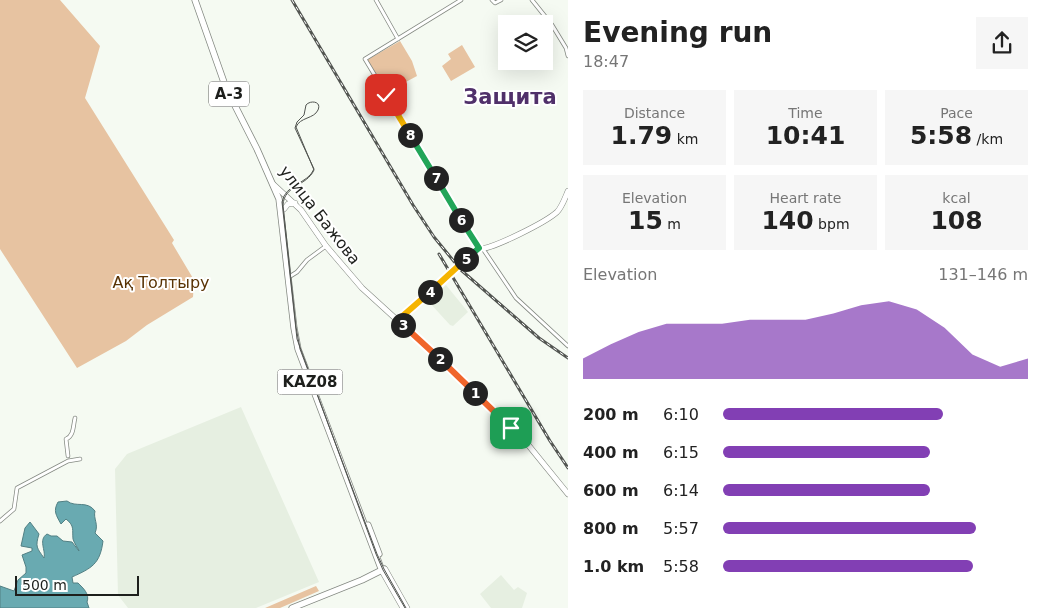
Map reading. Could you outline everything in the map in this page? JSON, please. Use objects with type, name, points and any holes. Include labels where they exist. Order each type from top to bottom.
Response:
[{"type":"highway","name":"улица Бажова","points":[[195,0],[226,88],[273,184]]},
{"type":"highway","points":[[273,184],[283,201],[291,276]]},
{"type":"highway","name":"KAZ08","points":[[273,184],[280,206],[291,276],[294,328],[298,349],[383,570]]},
{"type":"highway","points":[[292,608],[361,581],[383,570]]},
{"type":"main road","name":"улица Бажова","points":[[273,184],[303,212],[326,246],[362,288],[525,441],[568,494]]},
{"type":"main road","points":[[398,320],[464,261],[481,249],[510,238],[556,213],[568,191]]},
{"type":"main road","points":[[284,209],[288,204],[295,203]]},
{"type":"main road","points":[[383,570],[403,608]]},
{"type":"main road","points":[[383,570],[407,608]]},
{"type":"street","points":[[376,0],[398,39]]},
{"type":"street","points":[[461,0],[365,59],[481,249],[516,298],[568,346]]},
{"type":"street","points":[[492,0],[494,3],[501,0]]},
{"type":"street","points":[[532,0],[559,36],[568,56]]},
{"type":"street","points":[[291,276],[307,260],[326,246]]},
{"type":"street","points":[[68,456],[66,440],[72,434],[75,418]]},
{"type":"street","points":[[0,521],[14,509],[17,488],[68,461],[80,459]]},
{"type":"shaded area","points":[[446,285],[468,312],[453,326],[428,301]]},
{"type":"shaded area","points":[[241,407],[319,582],[256,608],[128,608],[118,595],[115,469],[127,454]]},
{"type":"shaded area","points":[[501,575],[514,590],[518,587],[527,593],[522,608],[491,608],[480,594]]},
{"type":"green space","name":"Ақ Толтыру","points":[[0,0],[60,0],[100,46],[85,98],[174,240],[172,243],[194,280],[193,297],[147,325],[126,341],[77,368],[0,249]]},
{"type":"green space","points":[[400,41],[412,61],[417,76],[387,92],[367,60]]},
{"type":"green space","points":[[462,45],[475,67],[451,81],[442,66],[451,59],[448,54]]},
{"type":"green space","points":[[316,586],[319,591],[280,608],[265,608]]},
{"type":"water","points":[[67,501],[89,506],[95,511],[95,533],[103,541],[100,555],[94,564],[72,577],[73,583],[78,583],[86,591],[89,608],[0,608],[0,586],[14,591],[18,580],[26,573],[22,555],[32,551],[32,548],[21,546],[25,528],[30,522],[39,534],[37,547],[44,558],[43,539],[47,534],[57,536],[63,541],[72,542],[79,551],[73,539],[71,524],[66,519],[61,524],[56,513],[58,502]]},
{"type":"tram line","points":[[405,608],[383,570],[376,554],[297,339],[282,202],[287,191],[307,178],[311,174],[314,169],[295,128],[297,122],[304,115],[306,105],[310,102],[317,103],[318,110],[301,121],[296,127],[314,170],[311,175],[306,179],[291,189],[287,193],[283,205],[296,327],[300,349],[377,554],[406,608]]},
{"type":"railway","points":[[292,0],[413,205],[434,237],[461,270],[539,338],[568,358]]},
{"type":"railway","points":[[439,254],[568,468]]},
{"type":"district","name":"Защита","points":[[510,97]]},
{"type":"route","points":[[386,95],[479,248],[398,320],[511,428]]}]
